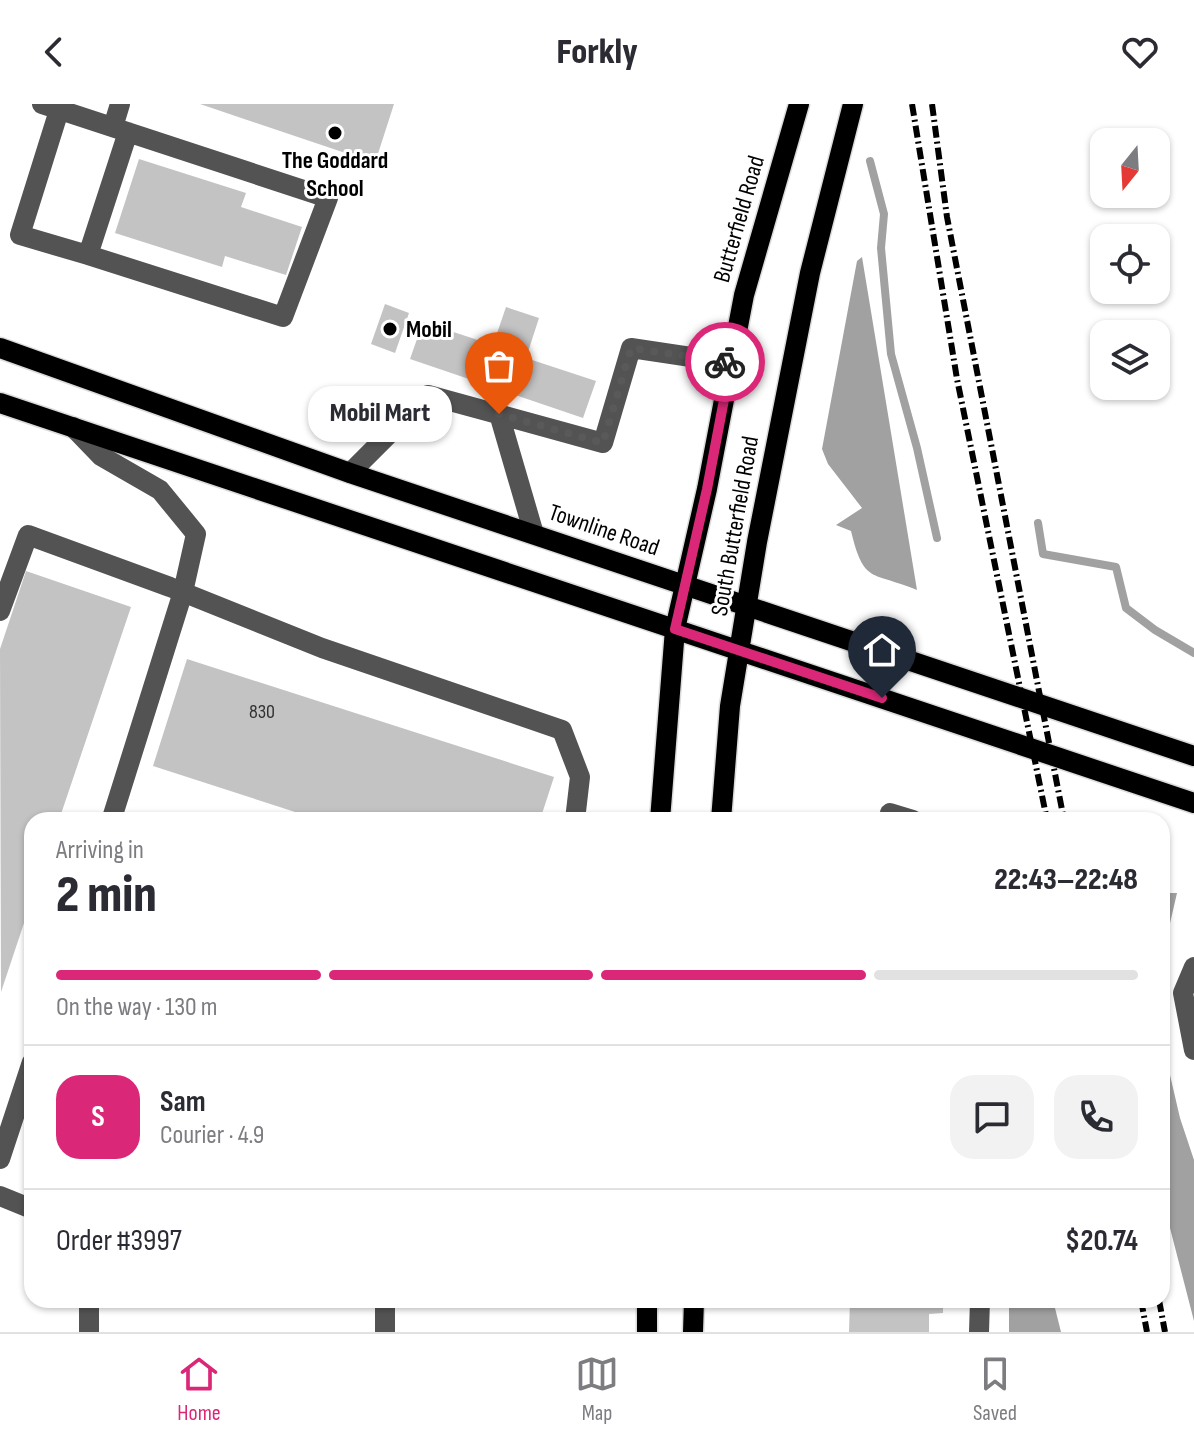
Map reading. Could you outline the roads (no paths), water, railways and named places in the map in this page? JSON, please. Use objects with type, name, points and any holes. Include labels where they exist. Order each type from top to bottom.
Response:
[{"type":"main road","name":"Butterfield Road","points":[[685,585],[744,295],[799,104]]},
{"type":"main road","name":"South Butterfield Road","points":[[722,812],[730,706],[747,606],[810,273],[853,104]]},
{"type":"main road","name":"Townline Road","points":[[0,348],[350,473],[1194,756]]},
{"type":"main road","points":[[0,403],[1194,803]]},
{"type":"main road","name":"South Butterfield Road","points":[[661,812],[675,629],[685,585]]},
{"type":"main road","points":[[647,1308],[647,1332]]},
{"type":"main road","points":[[693,1332],[694,1308]]},
{"type":"street","points":[[88,255],[120,130],[120,104]]},
{"type":"street","points":[[54,106],[328,198],[283,317],[20,235],[54,106]]},
{"type":"street","points":[[350,473],[428,395],[603,443],[631,348],[731,363]]},
{"type":"street","points":[[499,414],[534,534]]},
{"type":"street","points":[[73,427],[101,456],[160,490],[196,534],[183,592],[116,812]]},
{"type":"street","points":[[0,611],[28,535],[183,592],[322,648],[562,730],[580,777],[576,812]]},
{"type":"street","points":[[1194,967],[1183,993],[1194,1050]]},
{"type":"street","points":[[0,1159],[24,1086]]},
{"type":"street","points":[[0,1196],[24,1206]]},
{"type":"street","points":[[89,1308],[89,1332]]},
{"type":"street","points":[[385,1308],[385,1332]]},
{"type":"street","points":[[979,1332],[980,1308]]},
{"type":"waterway","points":[[870,161],[884,214],[881,248],[891,354],[917,448],[937,538]]},
{"type":"waterway","points":[[1038,523],[1043,554],[1116,567],[1126,608],[1194,653]]},
{"type":"railway","points":[[912,104],[957,379],[1045,812]]},
{"type":"railway","points":[[932,104],[947,217],[1062,812]]},
{"type":"railway","points":[[1142,1308],[1147,1332]]},
{"type":"railway","points":[[1160,1308],[1165,1332]]},
{"type":"place","name":"The Goddard School","points":[[335,133]]},
{"type":"place","name":"Mobil","points":[[390,329]]},
{"type":"place","name":"Mobil Mart","points":[[499,414]]}]
